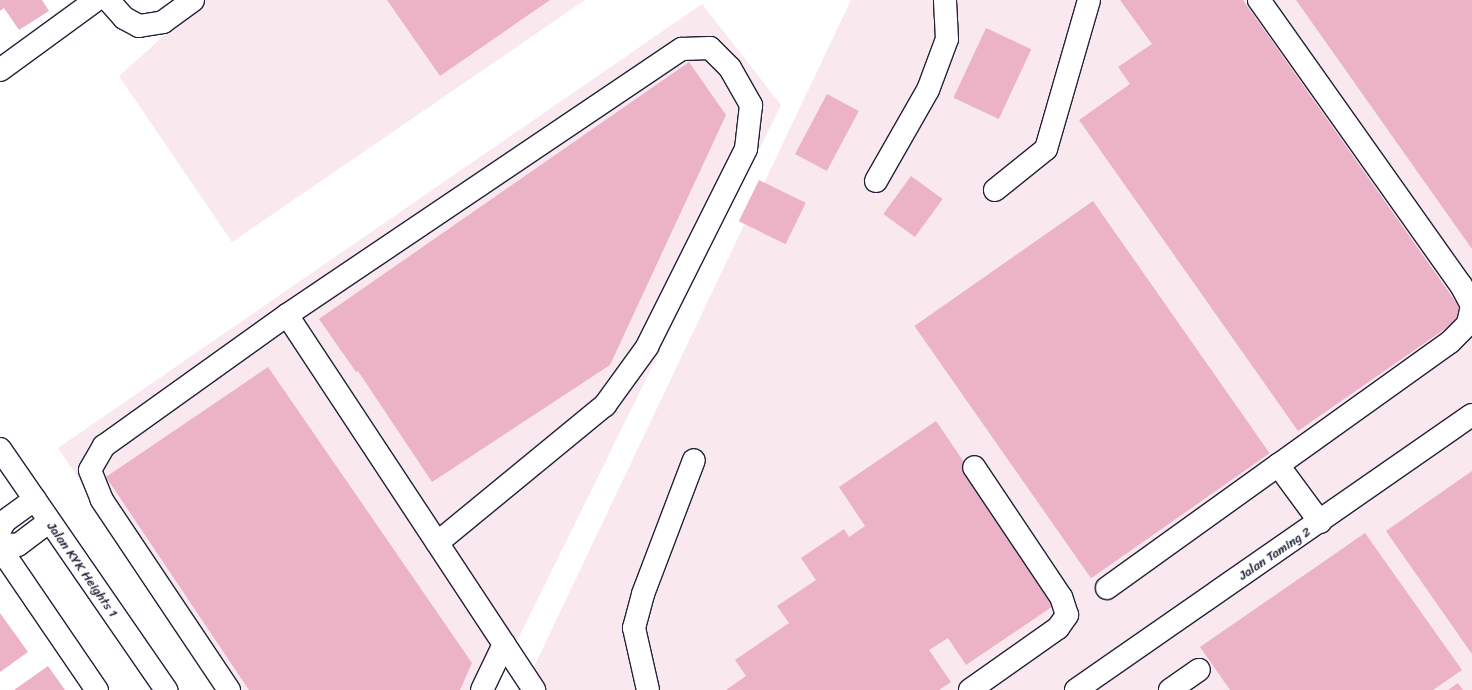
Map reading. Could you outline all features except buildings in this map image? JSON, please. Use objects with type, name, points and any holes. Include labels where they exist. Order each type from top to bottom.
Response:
[{"type":"street","points":[[0,70],[96,0]]},
{"type":"street","points":[[108,0],[124,18],[139,26],[163,22],[193,0]]},
{"type":"street","points":[[876,182],[928,90],[947,39],[945,0]]},
{"type":"street","points":[[996,190],[1046,149],[1089,0]]},
{"type":"street","points":[[1107,588],[1450,342],[1468,324],[1472,306],[1461,285],[1259,0]]},
{"type":"street","points":[[229,690],[102,500],[90,470],[104,446],[287,315],[682,49],[710,48],[730,68],[752,105],[746,149],[647,347],[605,405],[437,543]]},
{"type":"street","points":[[287,315],[534,690]]},
{"type":"street","name":"Jalan Taming 2","points":[[1076,690],[1472,415]]},
{"type":"street","name":"Jalan KYK Heights 1","points":[[0,449],[166,690]]},
{"type":"street","points":[[648,690],[634,628],[643,594],[694,460]]},
{"type":"street","points":[[1278,465],[1320,522]]},
{"type":"street","points":[[970,690],[1058,628],[1067,614],[1061,598],[974,467]]},
{"type":"street","points":[[0,530],[5,521],[35,499]]},
{"type":"street","points":[[0,544],[7,546],[18,545],[49,522]]},
{"type":"street","points":[[0,548],[97,690]]},
{"type":"street","points":[[482,690],[504,644]]},
{"type":"street","points":[[1170,690],[1199,670]]},
{"type":"shaded area","points":[[204,0],[585,0],[232,242],[119,76]]},
{"type":"shaded area","points":[[851,0],[1472,0],[1472,690],[523,690]]},
{"type":"shaded area","points":[[702,4],[781,105],[493,690],[220,690],[58,448]]}]
